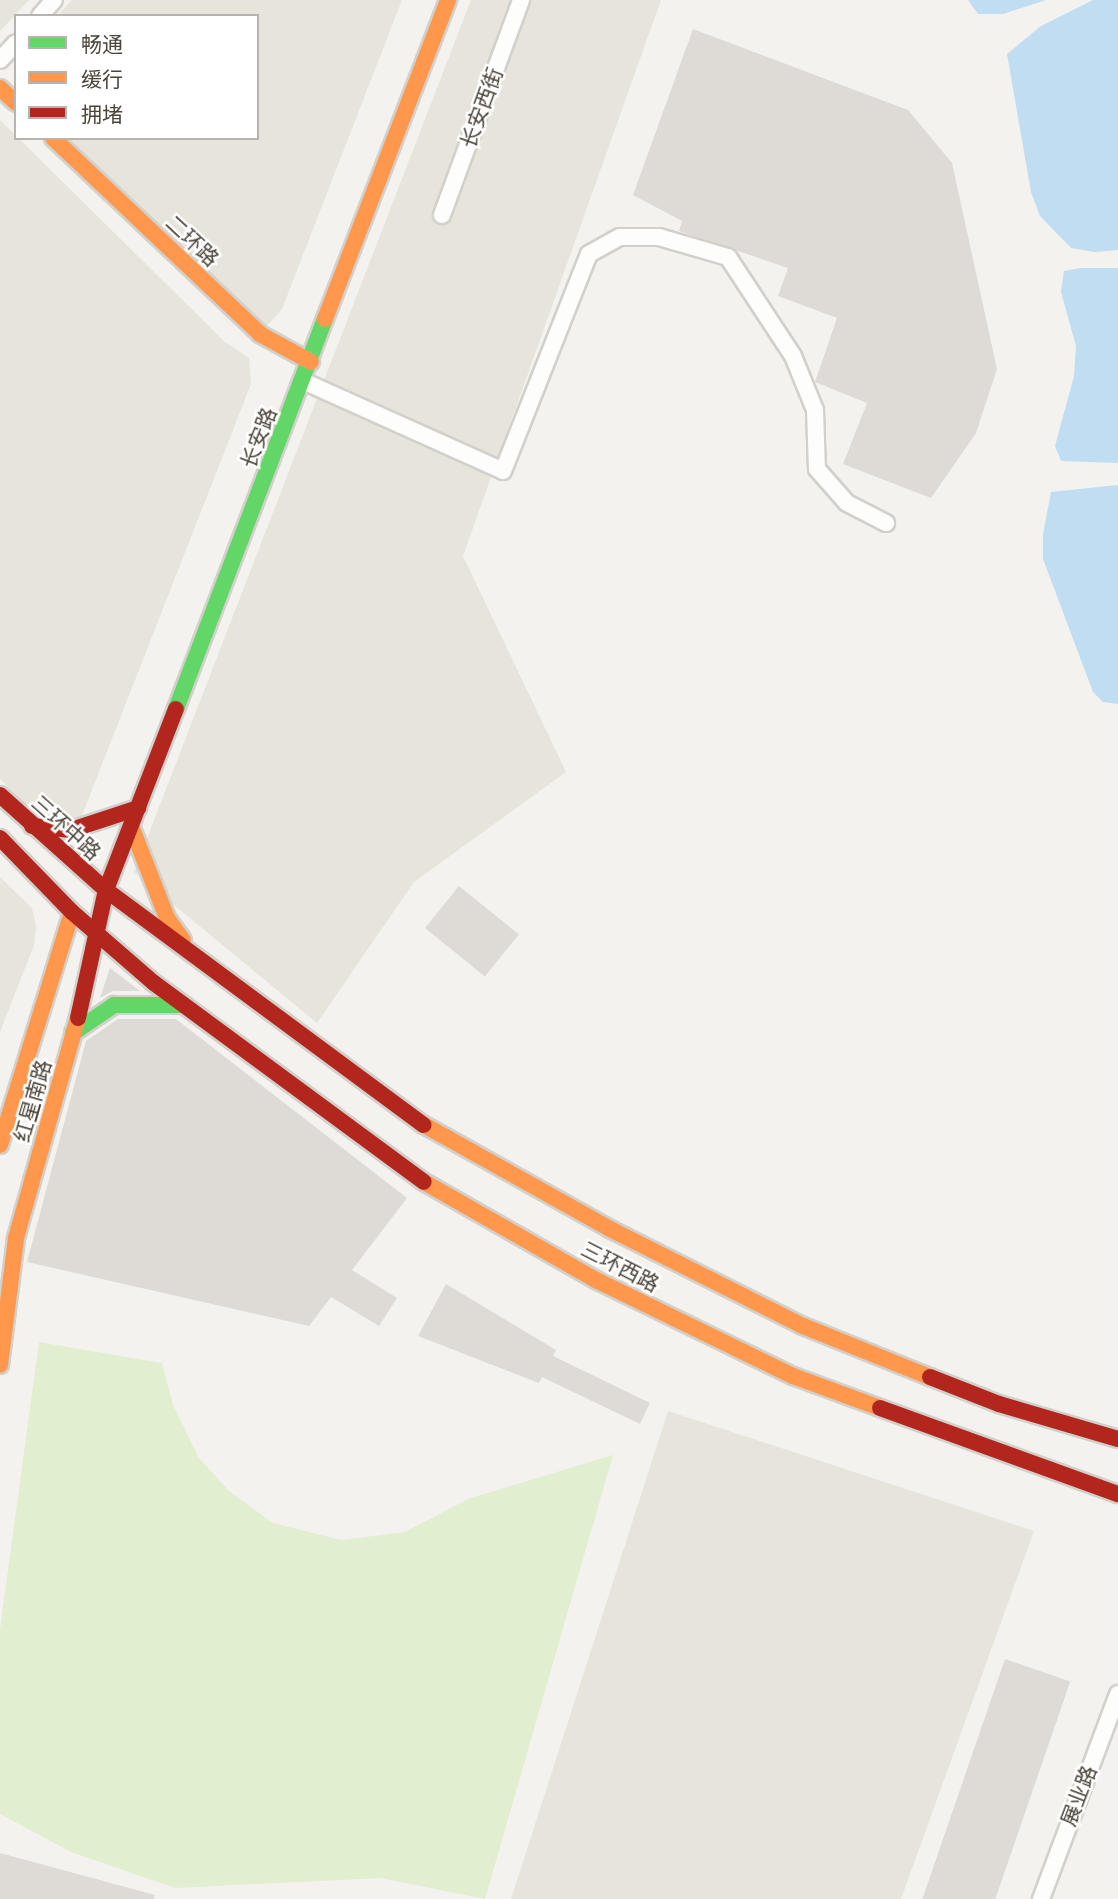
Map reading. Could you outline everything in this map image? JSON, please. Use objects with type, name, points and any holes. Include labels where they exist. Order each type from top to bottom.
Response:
[{"type":"main road","name":"长安路","points":[[106,890],[448,0]]},
{"type":"main road","points":[[0,88],[14,101]]},
{"type":"main road","name":"二环路","points":[[55,140],[260,334],[311,362]]},
{"type":"main road","name":"三环中路","points":[[0,795],[106,890],[423,1124],[610,1228],[803,1326],[999,1404],[1118,1439]]},
{"type":"main road","points":[[32,826],[71,830],[138,808]]},
{"type":"main road","points":[[131,826],[167,918],[193,954]]},
{"type":"main road","points":[[0,838],[72,912],[106,890]]},
{"type":"main road","points":[[32,870],[48,897],[60,948]]},
{"type":"main road","name":"红星南路","points":[[0,1365],[14,1259],[74,1032],[106,890]]},
{"type":"main road","name":"红星南路","points":[[0,1145],[72,912]]},
{"type":"main road","name":"三环西路","points":[[72,912],[154,983],[401,1169],[596,1280],[793,1376],[1118,1494]]},
{"type":"main road","points":[[74,1032],[114,1005],[184,1005]]},
{"type":"street","points":[[42,14],[54,0]]},
{"type":"street","name":"长安西街","points":[[442,215],[521,0]]},
{"type":"street","points":[[0,60],[14,45]]},
{"type":"street","points":[[303,381],[503,471],[589,254],[620,237],[659,237],[728,257],[793,356],[815,410],[817,468],[846,503],[886,523]]},
{"type":"street","name":"展业路","points":[[1041,1899],[1118,1693]]},
{"type":"shaded area","points":[[0,0],[29,0],[14,14],[0,31]]},
{"type":"shaded area","points":[[72,0],[402,0],[282,309],[266,327],[71,140],[259,140],[259,14],[59,14]]},
{"type":"shaded area","points":[[471,0],[661,0],[463,556],[566,772],[414,882],[317,1023],[134,872]]},
{"type":"shaded area","points":[[0,120],[14,134],[14,140],[20,140],[225,342],[249,358],[251,384],[81,818],[62,828],[41,819],[0,779]]},
{"type":"shaded area","points":[[0,877],[32,908],[36,926],[34,945],[0,1032]]},
{"type":"shaded area","points":[[668,1411],[1034,1531],[901,1899],[511,1899]]},
{"type":"green space","points":[[39,1342],[162,1363],[173,1405],[199,1458],[229,1491],[273,1523],[341,1540],[405,1532],[468,1499],[613,1455],[485,1899],[381,1878],[175,1888],[71,1852],[0,1814],[0,1629]]},
{"type":"water","points":[[968,0],[1046,0],[1003,14],[978,14]]},
{"type":"water","points":[[1093,0],[1118,0],[1118,250],[1094,252],[1071,248],[1040,216],[1031,192],[1007,54],[1041,26]]},
{"type":"water","points":[[1080,268],[1118,268],[1118,463],[1061,461],[1055,446],[1074,376],[1076,346],[1061,292],[1064,271]]},
{"type":"water","points":[[1118,485],[1118,704],[1103,702],[1093,692],[1043,559],[1043,534],[1051,492]]},
{"type":"building","points":[[693,29],[908,110],[952,163],[997,369],[976,433],[931,498],[843,464],[867,403],[815,382],[837,318],[778,296],[788,268],[679,231],[682,221],[633,195]]},
{"type":"building","points":[[459,886],[519,934],[485,976],[425,928]]},
{"type":"building","points":[[110,968],[140,991],[113,991],[100,998]]},
{"type":"building","points":[[118,1019],[176,1019],[407,1198],[352,1270],[397,1298],[379,1326],[331,1297],[309,1326],[27,1262],[86,1041]]},
{"type":"building","points":[[446,1284],[556,1350],[553,1356],[650,1403],[640,1424],[542,1377],[539,1383],[418,1336]]},
{"type":"building","points":[[1005,1659],[1070,1681],[995,1899],[922,1899]]},
{"type":"building","points":[[0,1853],[155,1895],[154,1899],[0,1899]]},
{"type":"traffic: fast","points":[[176,709],[325,319]]},
{"type":"traffic: fast","points":[[73,1033],[114,1005],[184,1005]]},
{"type":"traffic: slow","points":[[325,319],[448,0]]},
{"type":"traffic: slow","points":[[0,88],[14,101]]},
{"type":"traffic: slow","points":[[55,140],[260,334],[311,362]]},
{"type":"traffic: slow","points":[[131,826],[167,918],[183,940]]},
{"type":"traffic: slow","points":[[0,1145],[72,912]]},
{"type":"traffic: slow","points":[[0,1365],[16,1238],[78,1018]]},
{"type":"traffic: slow","points":[[424,1125],[610,1229],[803,1326],[930,1377]]},
{"type":"traffic: slow","points":[[424,1182],[596,1280],[793,1376],[880,1408]]},
{"type":"traffic: jam","points":[[78,1018],[106,890],[176,709]]},
{"type":"traffic: jam","points":[[0,795],[106,890],[424,1125]]},
{"type":"traffic: jam","points":[[32,826],[71,830],[138,808]]},
{"type":"traffic: jam","points":[[0,838],[72,912],[154,983],[424,1182]]},
{"type":"traffic: jam","points":[[930,1377],[999,1404],[1118,1439]]},
{"type":"traffic: jam","points":[[880,1408],[1118,1494]]}]
